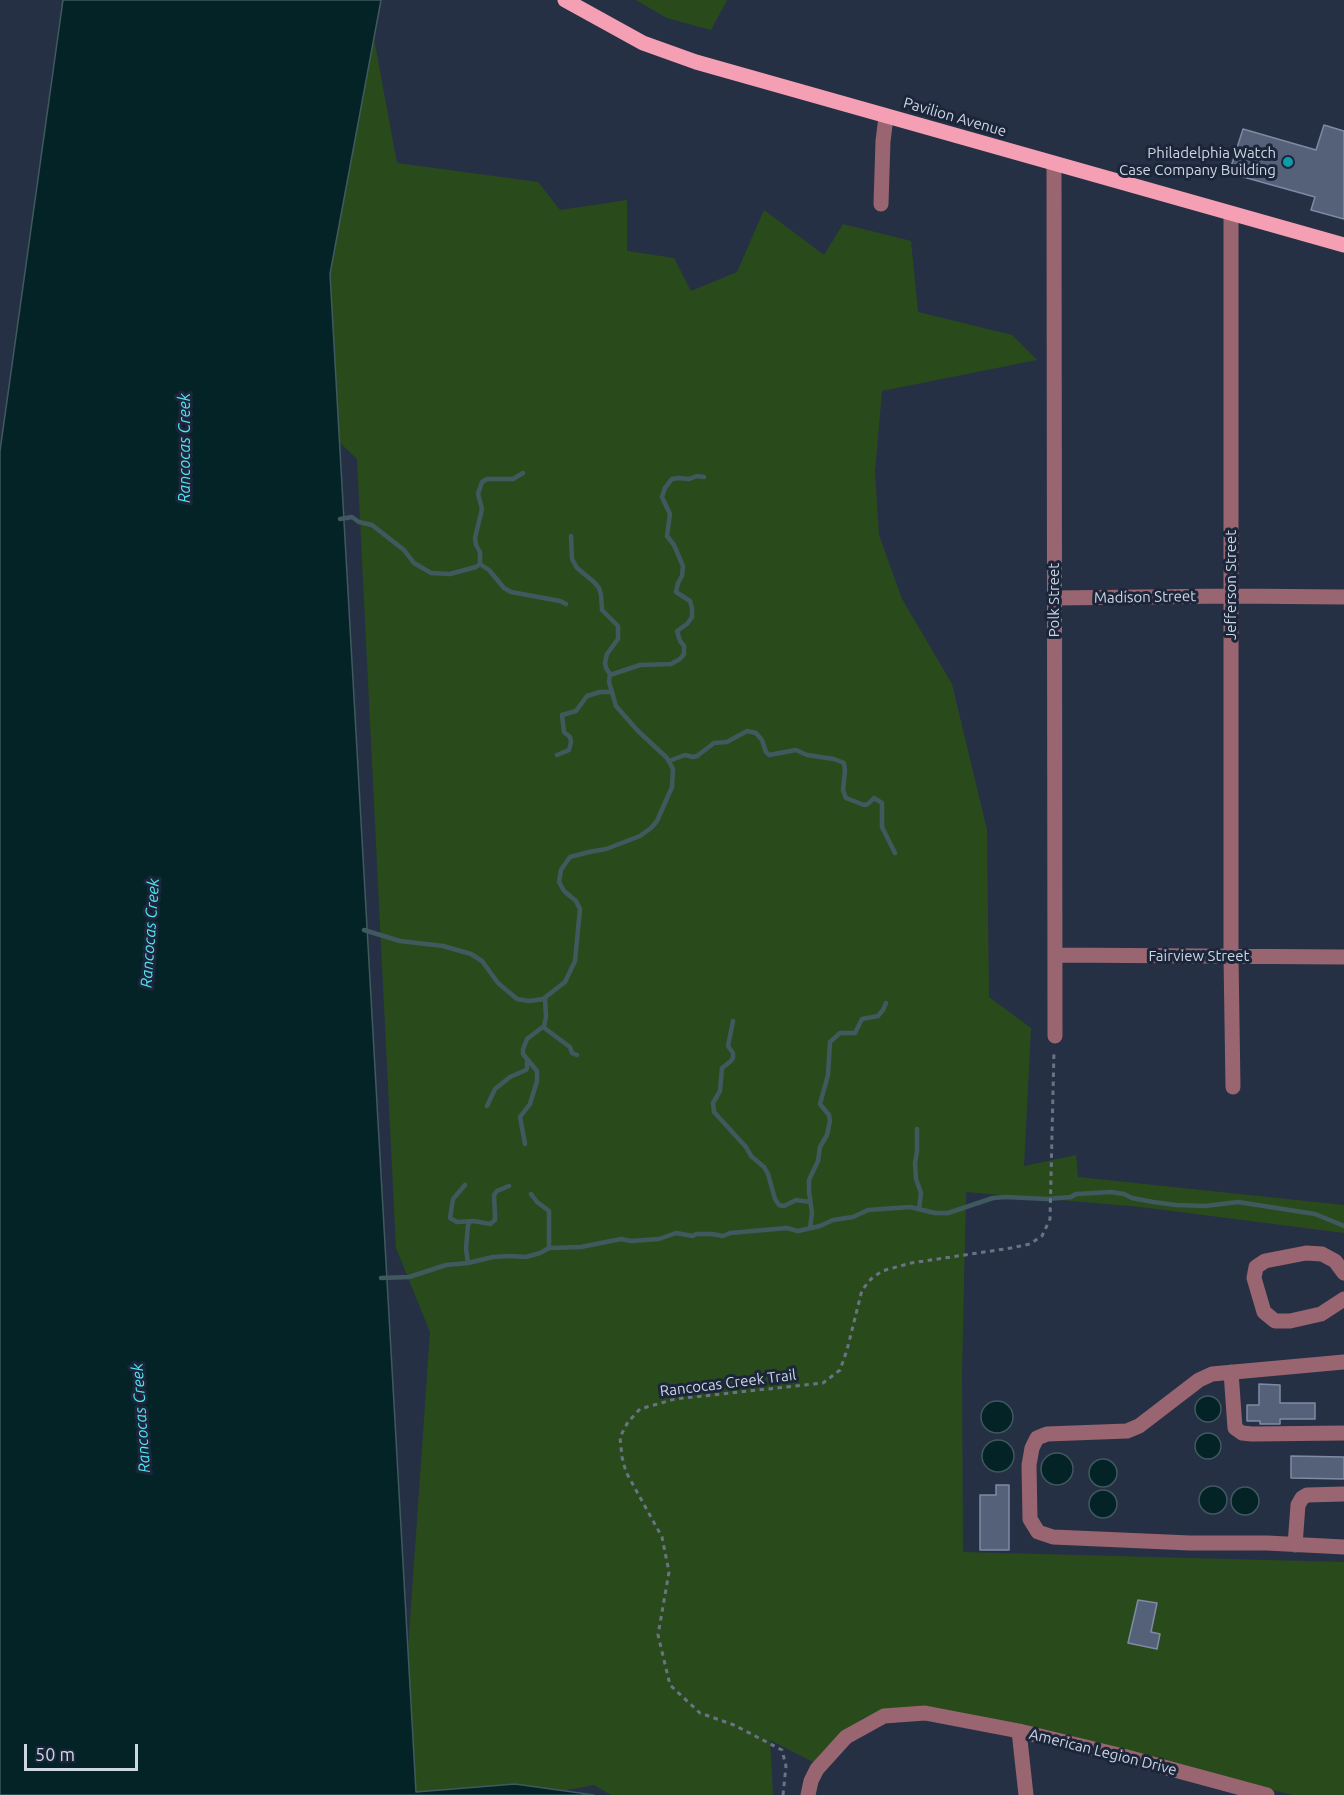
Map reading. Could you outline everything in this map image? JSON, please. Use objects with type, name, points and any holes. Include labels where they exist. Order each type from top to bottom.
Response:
[{"type":"main road","name":"Pavilion Avenue","points":[[565,0],[644,43],[696,62],[1344,245]]},
{"type":"street","points":[[882,204],[883,141],[886,117]]},
{"type":"street","name":"Polk Street","points":[[1054,164],[1055,1036]]},
{"type":"street","name":"Jefferson Street","points":[[1231,214],[1233,1087]]},
{"type":"street","name":"Madison Street","points":[[1054,598],[1344,597]]},
{"type":"street","name":"Fairview Street","points":[[1055,955],[1344,957]]},
{"type":"street","points":[[1344,1273],[1335,1261],[1322,1254],[1306,1253],[1265,1261],[1256,1267],[1254,1278],[1264,1312],[1275,1321],[1290,1321],[1321,1314],[1344,1299]]},
{"type":"street","points":[[1344,1362],[1212,1374],[1199,1380],[1139,1426],[1127,1431],[1047,1434],[1037,1438],[1032,1448],[1029,1465],[1030,1519],[1038,1532],[1053,1537],[1344,1547]]},
{"type":"street","points":[[1231,1372],[1235,1428],[1242,1433],[1344,1433]]},
{"type":"street","points":[[1296,1545],[1298,1505],[1302,1498],[1307,1495],[1344,1494]]},
{"type":"street","name":"American Legion Drive","points":[[808,1795],[817,1769],[846,1737],[884,1716],[925,1713],[1019,1731],[1123,1756],[1250,1793],[1267,1795]]},
{"type":"street","points":[[1019,1731],[1026,1795]]},
{"type":"path","name":"Rancocas Creek Trail","points":[[783,1795],[786,1766],[782,1750],[734,1725],[700,1713],[670,1685],[658,1635],[669,1572],[665,1549],[662,1537],[626,1472],[620,1437],[628,1422],[640,1409],[675,1399],[824,1383],[840,1370],[848,1350],[862,1290],[882,1271],[911,1263],[1030,1244],[1042,1236],[1050,1219],[1055,1036]]},
{"type":"green space","points":[[636,0],[727,0],[711,30],[667,18]]},
{"type":"green space","points":[[369,12],[397,163],[538,182],[560,210],[627,200],[627,251],[674,258],[691,291],[737,272],[764,210],[824,255],[843,224],[911,241],[918,312],[1012,335],[1037,360],[882,391],[875,472],[879,535],[902,599],[952,684],[987,830],[989,997],[1031,1028],[1024,1166],[1076,1155],[1078,1177],[1344,1205],[1344,1233],[1141,1207],[966,1192],[962,1373],[963,1552],[1344,1562],[1344,1795],[1293,1795],[918,1706],[863,1718],[817,1764],[770,1740],[773,1795],[611,1795],[594,1785],[540,1795],[398,1795],[430,1332],[396,1248],[357,459],[332,435],[322,322]]},
{"type":"water","name":"Rancocas Creek","points":[[63,0],[381,0],[330,274],[416,1792],[515,1784],[594,1795],[0,1795],[0,451]]},
{"type":"water","points":[[1208,1396],[1217,1400],[1221,1409],[1217,1418],[1208,1422],[1199,1418],[1195,1409],[1199,1400]]},
{"type":"water","points":[[997,1401],[1008,1406],[1013,1417],[1008,1428],[997,1433],[986,1428],[981,1417],[986,1406]]},
{"type":"water","points":[[1208,1433],[1217,1437],[1221,1446],[1217,1455],[1208,1459],[1199,1455],[1195,1446],[1199,1437]]},
{"type":"water","points":[[998,1440],[1009,1445],[1014,1456],[1009,1467],[998,1472],[987,1467],[982,1456],[987,1445]]},
{"type":"water","points":[[1057,1453],[1068,1458],[1073,1469],[1068,1480],[1057,1485],[1046,1480],[1041,1469],[1046,1458]]},
{"type":"water","points":[[1103,1459],[1113,1463],[1117,1473],[1113,1483],[1103,1487],[1093,1483],[1089,1473],[1093,1463]]},
{"type":"water","points":[[1213,1486],[1223,1490],[1227,1500],[1223,1510],[1213,1514],[1203,1510],[1199,1500],[1203,1490]]},
{"type":"water","points":[[1245,1487],[1255,1491],[1259,1501],[1255,1511],[1245,1515],[1235,1511],[1231,1501],[1235,1491]]},
{"type":"water","points":[[1103,1490],[1113,1494],[1117,1504],[1113,1514],[1103,1518],[1093,1514],[1089,1504],[1093,1494]]},
{"type":"building","name":"Philadelphia Watch Case Company Building","points":[[1324,125],[1344,131],[1344,219],[1311,210],[1315,197],[1229,173],[1243,129],[1316,150]]},
{"type":"building","points":[[1259,1384],[1280,1385],[1280,1403],[1315,1403],[1315,1419],[1280,1419],[1280,1424],[1260,1424],[1260,1421],[1247,1421],[1247,1405],[1259,1405]]},
{"type":"building","points":[[1291,1456],[1344,1457],[1344,1479],[1291,1478]]},
{"type":"building","points":[[996,1485],[1009,1485],[1009,1550],[980,1550],[980,1495],[996,1495]]},
{"type":"building","points":[[1138,1600],[1157,1603],[1151,1632],[1160,1634],[1157,1649],[1128,1643]]},
{"type":"waterway","points":[[480,564],[480,552],[475,538],[482,509],[478,494],[482,482],[487,479],[513,479],[523,473]]},
{"type":"waterway","points":[[610,675],[640,665],[671,664],[684,654],[684,646],[677,631],[692,617],[692,608],[690,601],[676,592],[683,566],[674,545],[667,536],[670,514],[662,497],[672,479],[704,477]]},
{"type":"waterway","points":[[340,519],[352,517],[359,522],[372,525],[404,550],[414,563],[431,573],[450,574],[480,564]]},
{"type":"waterway","points":[[364,930],[400,941],[443,946],[471,954],[482,961],[498,983],[517,999],[529,1001],[543,999],[565,982],[575,961],[580,909],[559,882],[561,870],[570,857],[606,849],[640,836],[657,821],[672,787],[673,769],[667,758],[637,730],[616,706],[609,682],[610,674],[605,663],[607,654],[618,639],[618,626],[602,610],[599,588],[577,568],[572,559],[571,536]]},
{"type":"waterway","points":[[480,564],[511,592],[566,604]]},
{"type":"waterway","points":[[557,755],[569,750],[571,742],[570,737],[564,732],[562,715],[576,711],[587,696],[600,692],[612,692]]},
{"type":"waterway","points":[[669,761],[685,755],[697,756],[714,743],[727,742],[747,731],[756,733],[769,755],[796,750],[807,755],[844,763],[843,790],[846,798],[864,805],[874,798],[882,803],[882,827],[895,853]]},
{"type":"waterway","points":[[525,1144],[520,1117],[530,1104],[537,1081],[537,1071],[523,1054],[523,1049],[527,1039],[544,1026],[545,998]]},
{"type":"waterway","points":[[810,1228],[812,1213],[809,1180],[818,1161],[820,1147],[827,1135],[830,1121],[829,1115],[820,1104],[828,1075],[830,1042],[840,1033],[855,1033],[862,1019],[878,1016],[886,1003]]},
{"type":"waterway","points":[[733,1021],[728,1046],[733,1053],[733,1058],[722,1068],[720,1091],[713,1103],[714,1112],[746,1147],[751,1156],[764,1167],[779,1205],[784,1206],[796,1200],[810,1202]]},
{"type":"waterway","points":[[543,1027],[577,1055]]},
{"type":"waterway","points":[[487,1106],[495,1089],[510,1077],[526,1070],[527,1060]]},
{"type":"waterway","points":[[917,1129],[915,1163],[916,1179],[921,1193],[919,1209]]},
{"type":"waterway","points":[[465,1185],[453,1199],[450,1218],[457,1222],[474,1221],[490,1224],[495,1220],[494,1195],[497,1191],[509,1186]]},
{"type":"waterway","points":[[381,1278],[409,1277],[446,1265],[493,1257],[526,1257],[549,1248],[581,1247],[621,1239],[631,1241],[659,1239],[676,1233],[693,1236],[696,1234],[723,1236],[730,1233],[787,1228],[798,1231],[820,1226],[833,1220],[853,1217],[868,1210],[910,1207],[935,1213],[948,1213],[993,1198],[1005,1197],[1047,1199],[1071,1197],[1076,1194],[1111,1192],[1176,1205],[1205,1206],[1238,1202],[1315,1214],[1344,1226]]},
{"type":"waterway","points":[[531,1194],[549,1211],[549,1248]]},
{"type":"waterway","points":[[468,1263],[466,1249],[470,1222]]},
{"type":"place","name":"Philadelphia Watch Case Company Building","points":[[1288,162]]}]
